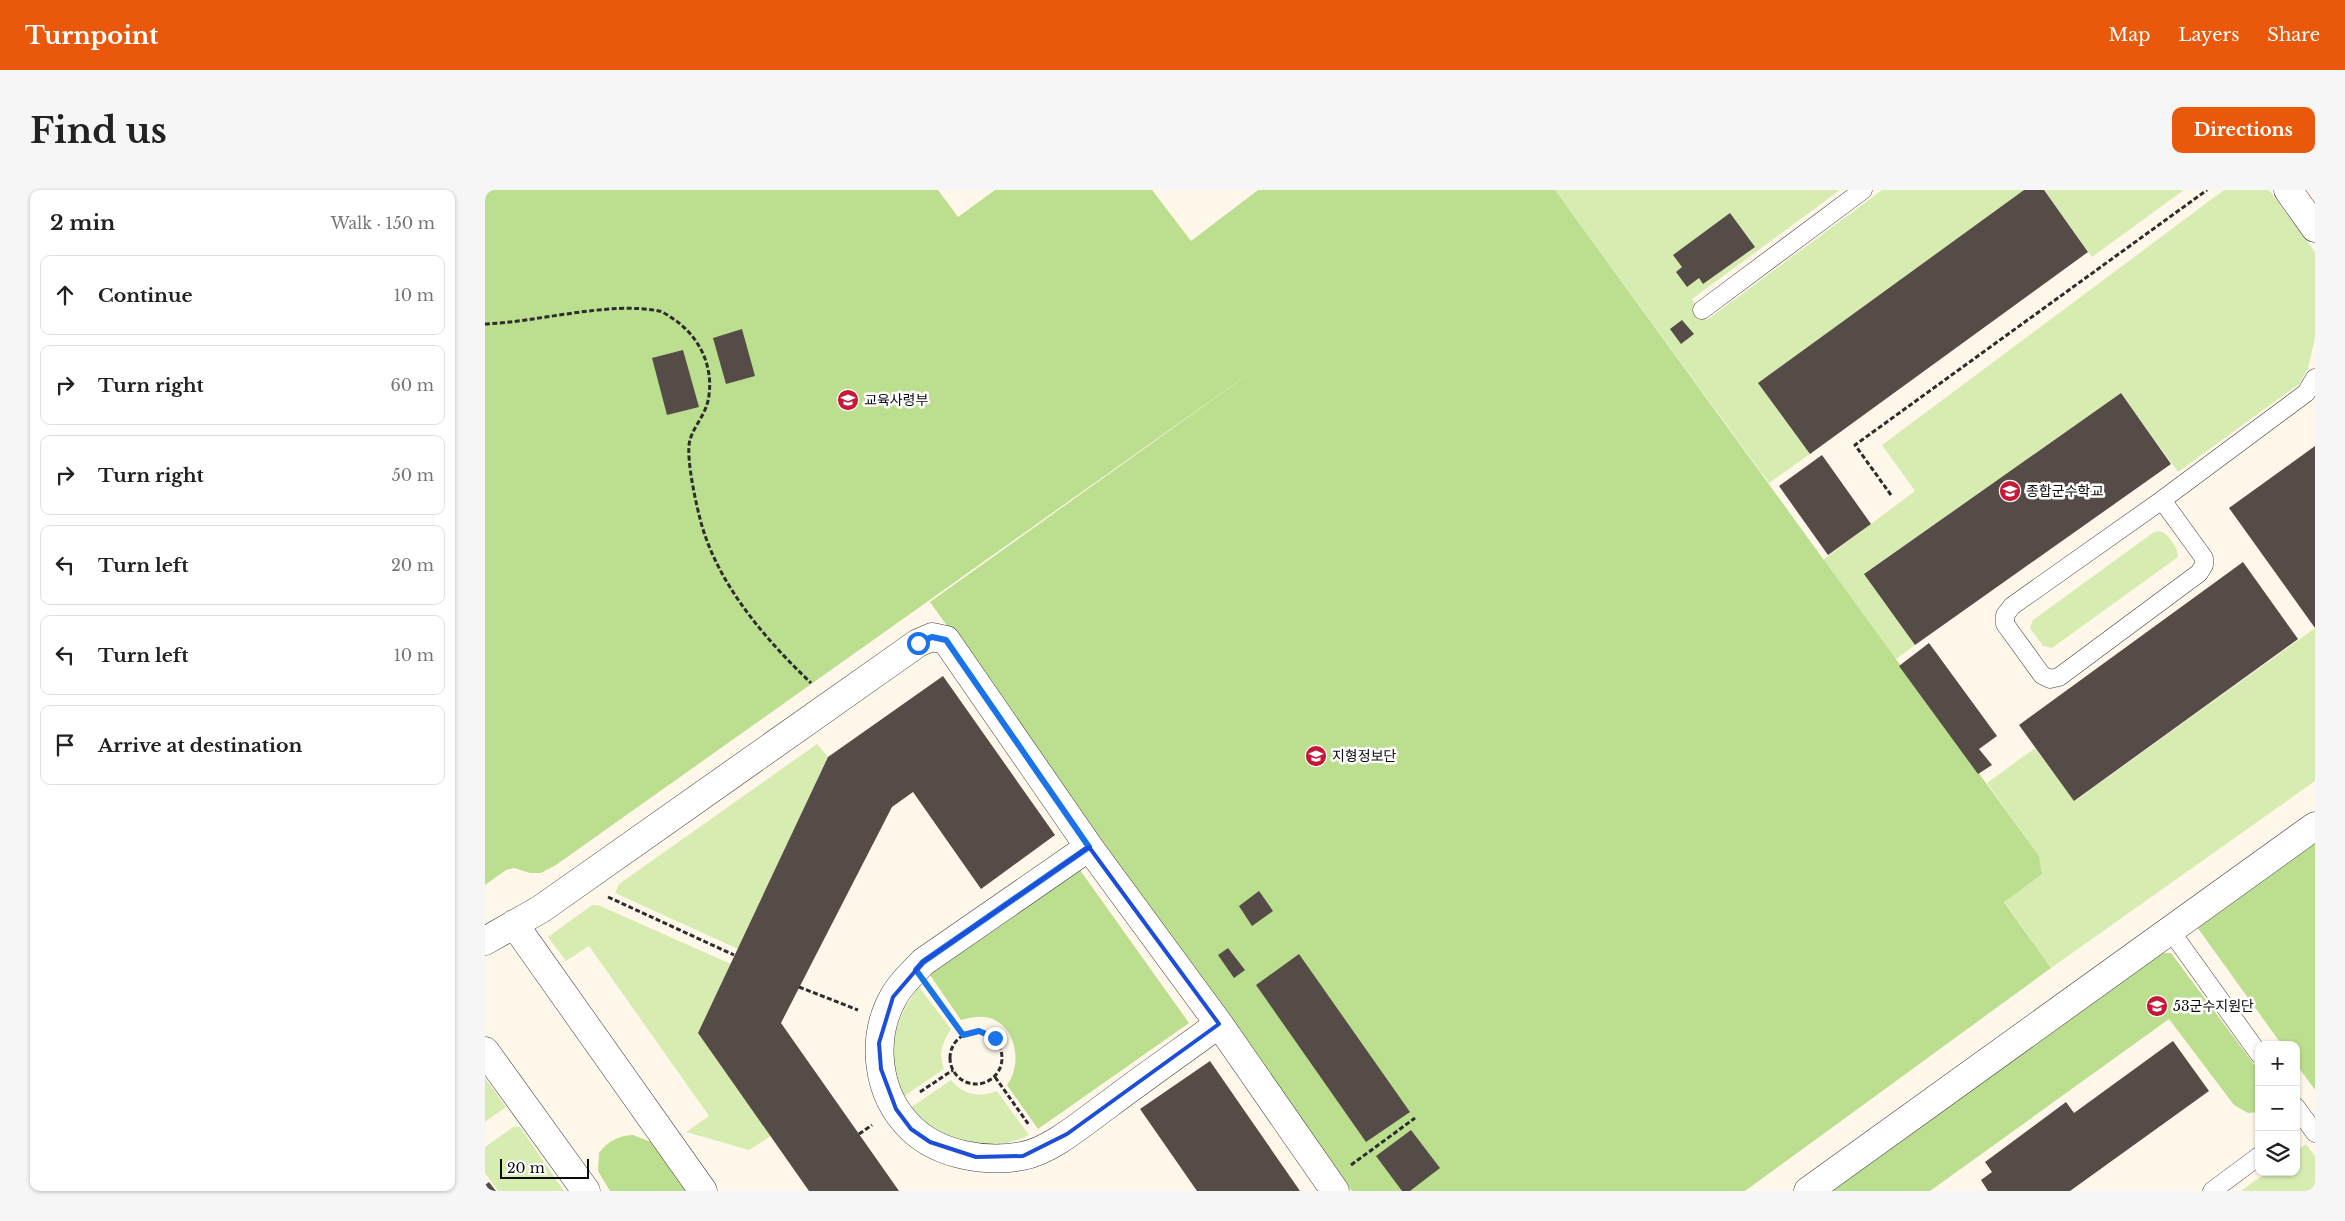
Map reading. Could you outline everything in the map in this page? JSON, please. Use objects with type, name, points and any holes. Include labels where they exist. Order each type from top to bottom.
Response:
[{"type":"street","points":[[2288,190],[2315,228]]},
{"type":"street","points":[[485,941],[541,909],[918,643],[932,637],[946,640],[1089,847],[1219,1024],[1332,1186]]},
{"type":"street","points":[[1808,1191],[2315,826]]},
{"type":"street","points":[[1089,847],[923,962],[905,980],[893,997],[884,1020],[879,1043],[881,1069],[886,1090],[896,1109],[911,1129],[930,1142],[950,1151],[976,1157],[1002,1158],[1023,1156],[1045,1147],[1067,1134],[1219,1024]]},
{"type":"street","points":[[514,924],[703,1191]]},
{"type":"street","points":[[485,1051],[585,1191]]},
{"type":"lane","points":[[1702,310],[1863,190]]},
{"type":"lane","points":[[2161,500],[2204,558],[2204,565],[2199,573],[2059,677],[2050,679],[2042,675],[2005,624],[2005,615],[2012,606],[2161,500],[2306,393],[2315,378]]},
{"type":"lane","points":[[2169,930],[2255,1048]]},
{"type":"lane","points":[[2300,1115],[2306,1127]]},
{"type":"lane","points":[[2212,1191],[2255,1159]]},
{"type":"path","points":[[1891,495],[1855,445],[2207,190]]},
{"type":"path","points":[[485,324],[630,308],[661,311],[689,330],[702,349],[709,371],[709,395],[703,418],[690,440],[691,478],[702,526],[719,572],[784,658],[817,689]]},
{"type":"path","points":[[607,897],[735,955]]},
{"type":"path","points":[[916,970],[963,1035]]},
{"type":"path","points":[[799,987],[884,1020]]},
{"type":"path","points":[[979,1031],[987,1034],[1000,1045],[1002,1062],[995,1077],[987,1082],[970,1084],[962,1080],[953,1070],[950,1057],[952,1049],[956,1041],[963,1035],[979,1031]]},
{"type":"path","points":[[896,1109],[953,1070]]},
{"type":"path","points":[[995,1077],[1045,1147]]},
{"type":"path","points":[[1332,1186],[1415,1118]]},
{"type":"highlighted area","points":[[1089,847],[1219,1024],[1067,1134],[1023,1156],[976,1157],[930,1142],[911,1129],[896,1109],[881,1069],[879,1043],[893,997],[923,962]]},
{"type":"green space","name":"지형정보단","points":[[485,190],[938,190],[958,217],[995,190],[1152,190],[1191,241],[1258,190],[1555,190],[2039,856],[2042,874],[2004,902],[2051,968],[1745,1191],[1352,1191],[930,602],[1275,355],[556,865],[541,873],[530,873],[514,868],[506,870],[485,885]]},
{"type":"green space","points":[[1555,190],[1840,190],[1692,299],[1707,320],[1882,190],[2024,190],[1758,383],[1810,454],[1769,483]]},
{"type":"green space","points":[[2044,190],[2184,190],[2092,257]]},
{"type":"green space","points":[[2224,190],[2269,190],[2315,252],[2315,338],[2308,369],[2299,384],[2178,472],[2121,393],[1865,573],[1915,645],[1895,660],[1823,560],[1915,491],[1882,445]]},
{"type":"green space","points":[[2160,531],[2167,535],[2172,542],[2178,557],[2052,648],[2043,646],[2030,628],[2033,620],[2154,532]]},
{"type":"green space","points":[[2315,628],[2315,781],[2051,968],[2004,901],[2042,874],[2039,856],[1987,783],[2035,748],[2075,801]]},
{"type":"green space","points":[[817,744],[828,757],[738,949],[615,893],[619,884]]},
{"type":"green space","points":[[2315,841],[2315,1090],[2300,1069],[2300,1041],[2279,1041],[2197,927]]},
{"type":"green space","points":[[1080,870],[1189,1023],[1038,1129],[1007,1085],[1015,1068],[1015,1049],[1007,1031],[1001,1024],[985,1017],[961,1020],[930,975]]},
{"type":"green space","points":[[592,905],[598,905],[731,964],[698,1033],[771,1136],[749,1150],[686,1132],[709,1116],[589,946],[566,961],[548,937]]},
{"type":"green space","points":[[2161,953],[2171,953],[2255,1066],[2255,1112],[2248,1113],[2234,1105],[2169,1019],[1930,1191],[1829,1191]]},
{"type":"green space","points":[[919,987],[951,1029],[945,1039],[941,1053],[944,1069],[903,1097],[897,1083],[894,1068],[894,1040],[903,1012]]},
{"type":"green space","points":[[485,1078],[506,1107],[485,1122]]},
{"type":"green space","points":[[951,1080],[961,1089],[972,1094],[978,1095],[997,1091],[1029,1135],[997,1145],[965,1142],[935,1129],[910,1108]]},
{"type":"green space","points":[[513,1127],[520,1127],[564,1191],[498,1191],[485,1173],[485,1147]]},
{"type":"green space","points":[[633,1135],[651,1142],[686,1191],[610,1191],[598,1171],[599,1153],[614,1140]]},
{"type":"green space","points":[[2306,1144],[2315,1156],[2315,1191],[2241,1191],[2262,1176],[2300,1176],[2300,1148]]},
{"type":"building","points":[[2024,190],[2044,190],[2088,252],[1810,454],[1758,383]]},
{"type":"building","points":[[1730,213],[1755,247],[1703,284],[1699,278],[1687,287],[1676,272],[1682,267],[1673,255]]},
{"type":"building","points":[[1682,320],[1694,334],[1681,344],[1670,329]]},
{"type":"building","points":[[742,329],[755,376],[726,384],[713,338]]},
{"type":"building","points":[[683,350],[699,407],[667,415],[652,358]]},
{"type":"building","points":[[2121,393],[2171,464],[1915,645],[1864,574]]},
{"type":"building","points":[[2315,446],[2315,628],[2229,508]]},
{"type":"building","points":[[1822,455],[1871,524],[1828,555],[1779,486]]},
{"type":"building","points":[[2243,562],[2298,639],[2074,801],[2019,725]]},
{"type":"building","points":[[1929,643],[1997,736],[1979,749],[1992,765],[1978,774],[1899,666]]},
{"type":"building","points":[[943,676],[1055,835],[981,889],[913,792],[892,807],[781,1023],[899,1191],[809,1191],[698,1033],[828,757]]},
{"type":"building","points":[[1259,891],[1273,911],[1252,926],[1239,906]]},
{"type":"building","points":[[1228,948],[1245,970],[1234,978],[1218,955]]},
{"type":"building","points":[[1299,954],[1410,1112],[1366,1142],[1256,985]]},
{"type":"building","points":[[2173,1041],[2209,1091],[2070,1191],[1988,1191],[1981,1180],[1992,1172],[1985,1162],[2066,1102],[2074,1113]]},
{"type":"building","points":[[1210,1061],[1300,1191],[1197,1191],[1140,1109]]},
{"type":"building","points":[[1411,1130],[1440,1168],[1410,1191],[1402,1191],[1376,1156]]},
{"type":"building","points":[[489,1182],[496,1191],[485,1191],[485,1185]]},
{"type":"place","name":"교육사령부","points":[[848,400]]},
{"type":"place","name":"종합군수학교","points":[[2010,491]]},
{"type":"place","name":"지형정보단","points":[[1316,756]]},
{"type":"place","name":"53군수지원단","points":[[2157,1006]]},
{"type":"route","points":[[918,643],[932,637],[946,640],[1089,847],[923,962],[916,970],[963,1035],[979,1031],[995,1038]]}]
